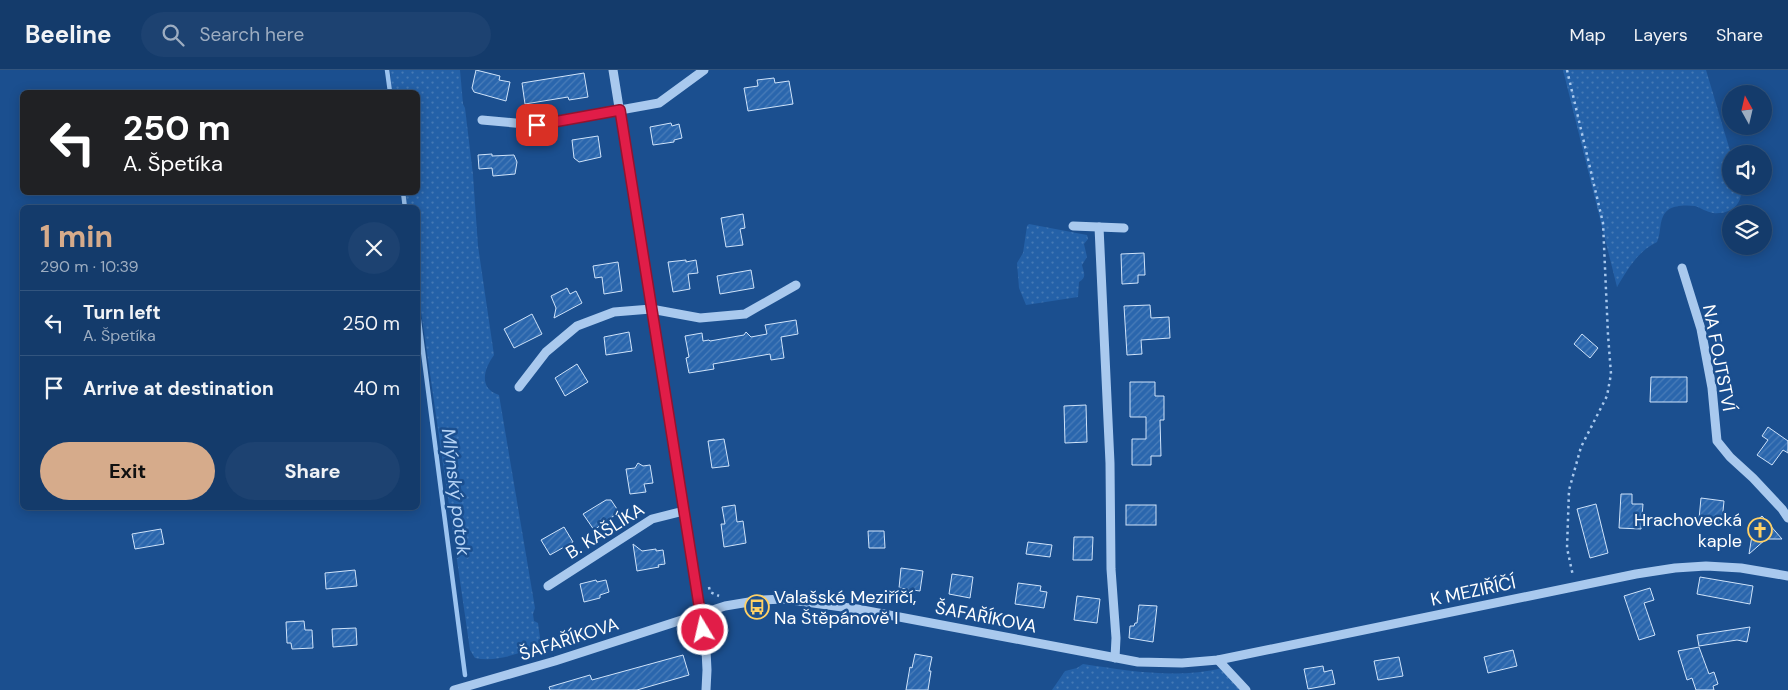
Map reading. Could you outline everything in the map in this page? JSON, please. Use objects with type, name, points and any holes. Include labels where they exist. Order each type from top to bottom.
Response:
[{"type":"street","points":[[613,70],[707,656],[706,690]]},
{"type":"street","points":[[482,120],[537,125],[659,103],[704,70]]},
{"type":"street","points":[[1073,226],[1124,228]]},
{"type":"street","points":[[1100,227],[1110,463],[1111,569],[1116,638],[1115,658]]},
{"type":"street","name":"NA FOJTSTVÍ","points":[[1682,268],[1701,329],[1712,388],[1716,441],[1782,509],[1788,518]]},
{"type":"street","points":[[519,387],[546,352],[576,326],[614,312],[651,309],[700,318],[744,314],[796,285]]},
{"type":"street","name":"B. KAŠLÍKA","points":[[548,586],[652,518],[684,511]]},
{"type":"street","name":"K MEZIŘÍČÍ","points":[[1166,664],[1218,660],[1636,574],[1690,566],[1724,566],[1788,576]]},
{"type":"street","name":"ŠAFAŘÍKOVA","points":[[454,690],[546,664],[700,613],[725,606],[761,600],[797,600],[858,609],[1115,658],[1166,664]]},
{"type":"street","points":[[1218,660],[1246,690]]},
{"type":"path","points":[[1567,70],[1603,223],[1611,374],[1607,396],[1581,447],[1570,490],[1568,548],[1576,587]]},
{"type":"path","points":[[708,584],[710,592],[720,597]]},
{"type":"shaded area","points":[[390,70],[460,70],[473,175],[478,246],[494,355],[488,366],[485,378],[488,388],[499,395],[535,608],[533,614],[534,621],[538,623],[541,645],[500,658],[475,658],[470,650],[420,305],[420,205],[407,205],[405,195],[420,195],[420,90],[392,90]]},
{"type":"shaded area","points":[[1563,70],[1706,70],[1722,124],[1722,135],[1725,135],[1728,145],[1722,145],[1722,195],[1740,195],[1738,203],[1736,205],[1722,205],[1722,212],[1719,213],[1708,212],[1695,206],[1677,206],[1668,210],[1661,221],[1657,242],[1638,256],[1617,287]]},
{"type":"shaded area","points":[[1029,224],[1087,235],[1088,239],[1084,244],[1087,257],[1082,265],[1084,275],[1079,282],[1078,297],[1026,305],[1019,288],[1017,263],[1023,253],[1027,226]]},
{"type":"shaded area","points":[[1083,664],[1153,673],[1188,673],[1223,668],[1242,690],[1052,690],[1065,671],[1077,668]]},
{"type":"building","points":[[476,70],[500,76],[499,80],[510,82],[506,101],[474,92],[472,88]]},
{"type":"building","points":[[584,73],[588,97],[569,100],[568,97],[525,104],[522,83]]},
{"type":"building","points":[[774,78],[775,83],[789,81],[793,104],[748,111],[744,88],[758,86],[757,80]]},
{"type":"building","points":[[671,123],[672,126],[679,124],[682,138],[674,140],[674,142],[653,145],[650,127]]},
{"type":"building","points":[[598,136],[601,157],[579,162],[574,158],[572,140]]},
{"type":"building","points":[[492,154],[492,156],[514,155],[517,162],[515,174],[493,176],[492,168],[479,169],[478,155]]},
{"type":"building","points":[[743,214],[745,228],[740,229],[743,245],[726,247],[721,218]]},
{"type":"building","points":[[1144,253],[1145,275],[1138,275],[1138,283],[1122,284],[1121,254]]},
{"type":"building","points":[[686,260],[686,262],[696,260],[698,273],[688,274],[690,289],[673,292],[668,262]]},
{"type":"building","points":[[618,262],[622,291],[604,294],[602,277],[595,278],[593,266]]},
{"type":"building","points":[[751,270],[754,288],[720,294],[717,276]]},
{"type":"building","points":[[567,288],[570,294],[576,291],[582,303],[554,318],[556,308],[551,296]]},
{"type":"building","points":[[1150,305],[1151,318],[1169,317],[1170,338],[1141,340],[1142,354],[1127,355],[1124,306]]},
{"type":"building","points":[[532,314],[542,334],[514,348],[504,329]]},
{"type":"building","points":[[796,320],[798,334],[781,337],[784,358],[771,360],[770,354],[713,364],[714,369],[689,373],[686,358],[689,357],[685,336],[702,333],[703,341],[710,341],[744,335],[746,332],[751,337],[767,334],[765,325]]},
{"type":"building","points":[[629,332],[632,351],[606,355],[604,337]]},
{"type":"building","points":[[1582,334],[1598,348],[1590,358],[1574,344]]},
{"type":"building","points":[[577,364],[588,382],[565,396],[555,378]]},
{"type":"building","points":[[1651,377],[1687,377],[1687,402],[1650,402]]},
{"type":"building","points":[[1130,382],[1155,382],[1155,396],[1164,396],[1164,420],[1160,420],[1161,456],[1151,456],[1151,465],[1132,465],[1132,439],[1146,439],[1146,417],[1130,417]]},
{"type":"building","points":[[1086,405],[1087,442],[1065,443],[1064,406]]},
{"type":"building","points":[[1768,427],[1788,441],[1788,453],[1783,450],[1772,465],[1757,455],[1768,440],[1762,436]]},
{"type":"building","points":[[724,439],[729,466],[712,468],[708,441]]},
{"type":"building","points":[[638,463],[643,466],[650,465],[653,483],[644,484],[646,492],[630,494],[626,469],[635,468]]},
{"type":"building","points":[[1621,494],[1632,494],[1632,504],[1643,504],[1641,529],[1619,528]]},
{"type":"building","points":[[1701,498],[1724,501],[1722,521],[1699,519]]},
{"type":"building","points":[[606,500],[611,500],[619,512],[594,530],[583,514]]},
{"type":"building","points":[[1596,504],[1608,553],[1590,558],[1577,509]]},
{"type":"building","points":[[735,505],[737,522],[743,521],[746,543],[724,547],[721,524],[725,524],[722,507]]},
{"type":"building","points":[[1126,505],[1156,505],[1156,525],[1126,525]]},
{"type":"building","name":"Hrachovecká kaple","points":[[1762,516],[1782,539],[1766,539],[1749,554],[1754,523]]},
{"type":"building","points":[[564,527],[573,542],[550,555],[541,540]]},
{"type":"building","points":[[161,529],[164,544],[135,549],[132,534]]},
{"type":"building","points":[[868,531],[884,531],[885,548],[869,548]]},
{"type":"building","points":[[1074,537],[1093,537],[1092,560],[1073,560]]},
{"type":"building","points":[[1028,542],[1052,545],[1050,557],[1026,554]]},
{"type":"building","points":[[633,544],[642,551],[663,550],[665,564],[637,571]]},
{"type":"building","points":[[901,568],[923,571],[920,591],[899,588]]},
{"type":"building","points":[[355,570],[357,586],[326,589],[325,573]]},
{"type":"building","points":[[952,574],[973,577],[970,598],[949,594]]},
{"type":"building","points":[[1700,577],[1753,586],[1750,604],[1697,594]]},
{"type":"building","points":[[596,580],[597,582],[606,580],[609,592],[600,595],[600,598],[584,602],[580,584]]},
{"type":"building","points":[[1018,583],[1041,586],[1040,591],[1047,592],[1044,608],[1015,604]]},
{"type":"building","points":[[1650,588],[1654,600],[1644,603],[1655,635],[1639,640],[1624,596]]},
{"type":"building","points":[[1077,596],[1100,599],[1097,623],[1074,620]]},
{"type":"building","points":[[1139,605],[1157,606],[1153,642],[1129,638],[1130,626],[1134,626],[1137,623]]},
{"type":"building","points":[[304,621],[305,630],[312,630],[313,648],[292,649],[291,643],[287,643],[286,622]]},
{"type":"building","points":[[1750,627],[1747,642],[1737,640],[1699,646],[1697,635]]},
{"type":"building","points":[[356,628],[357,645],[333,647],[332,629]]},
{"type":"building","points":[[1699,647],[1709,674],[1714,672],[1718,684],[1713,686],[1714,690],[1696,690],[1692,678],[1687,680],[1678,651]]},
{"type":"building","points":[[1513,650],[1517,666],[1488,673],[1484,657]]},
{"type":"building","points":[[915,654],[932,657],[928,690],[906,690],[910,667],[912,668]]},
{"type":"building","points":[[683,655],[689,675],[637,690],[550,690],[549,687],[590,675],[592,680]]},
{"type":"building","points":[[1399,657],[1403,676],[1378,680],[1374,661]]},
{"type":"building","points":[[1323,666],[1324,672],[1332,670],[1335,684],[1308,689],[1304,669]]},
{"type":"waterway","name":"Mlýnský potok","points":[[387,70],[390,90]]},
{"type":"waterway","name":"Mlýnský potok","points":[[403,195],[405,205]]},
{"type":"waterway","name":"Mlýnský potok","points":[[420,328],[465,675]]},
{"type":"place","name":"Hrachovecká kaple","points":[[1760,530]]},
{"type":"place","name":"Valašské Meziříčí, Na Štěpánově I","points":[[757,607]]},
{"type":"route","points":[[537,125],[620,110],[703,630]]}]
